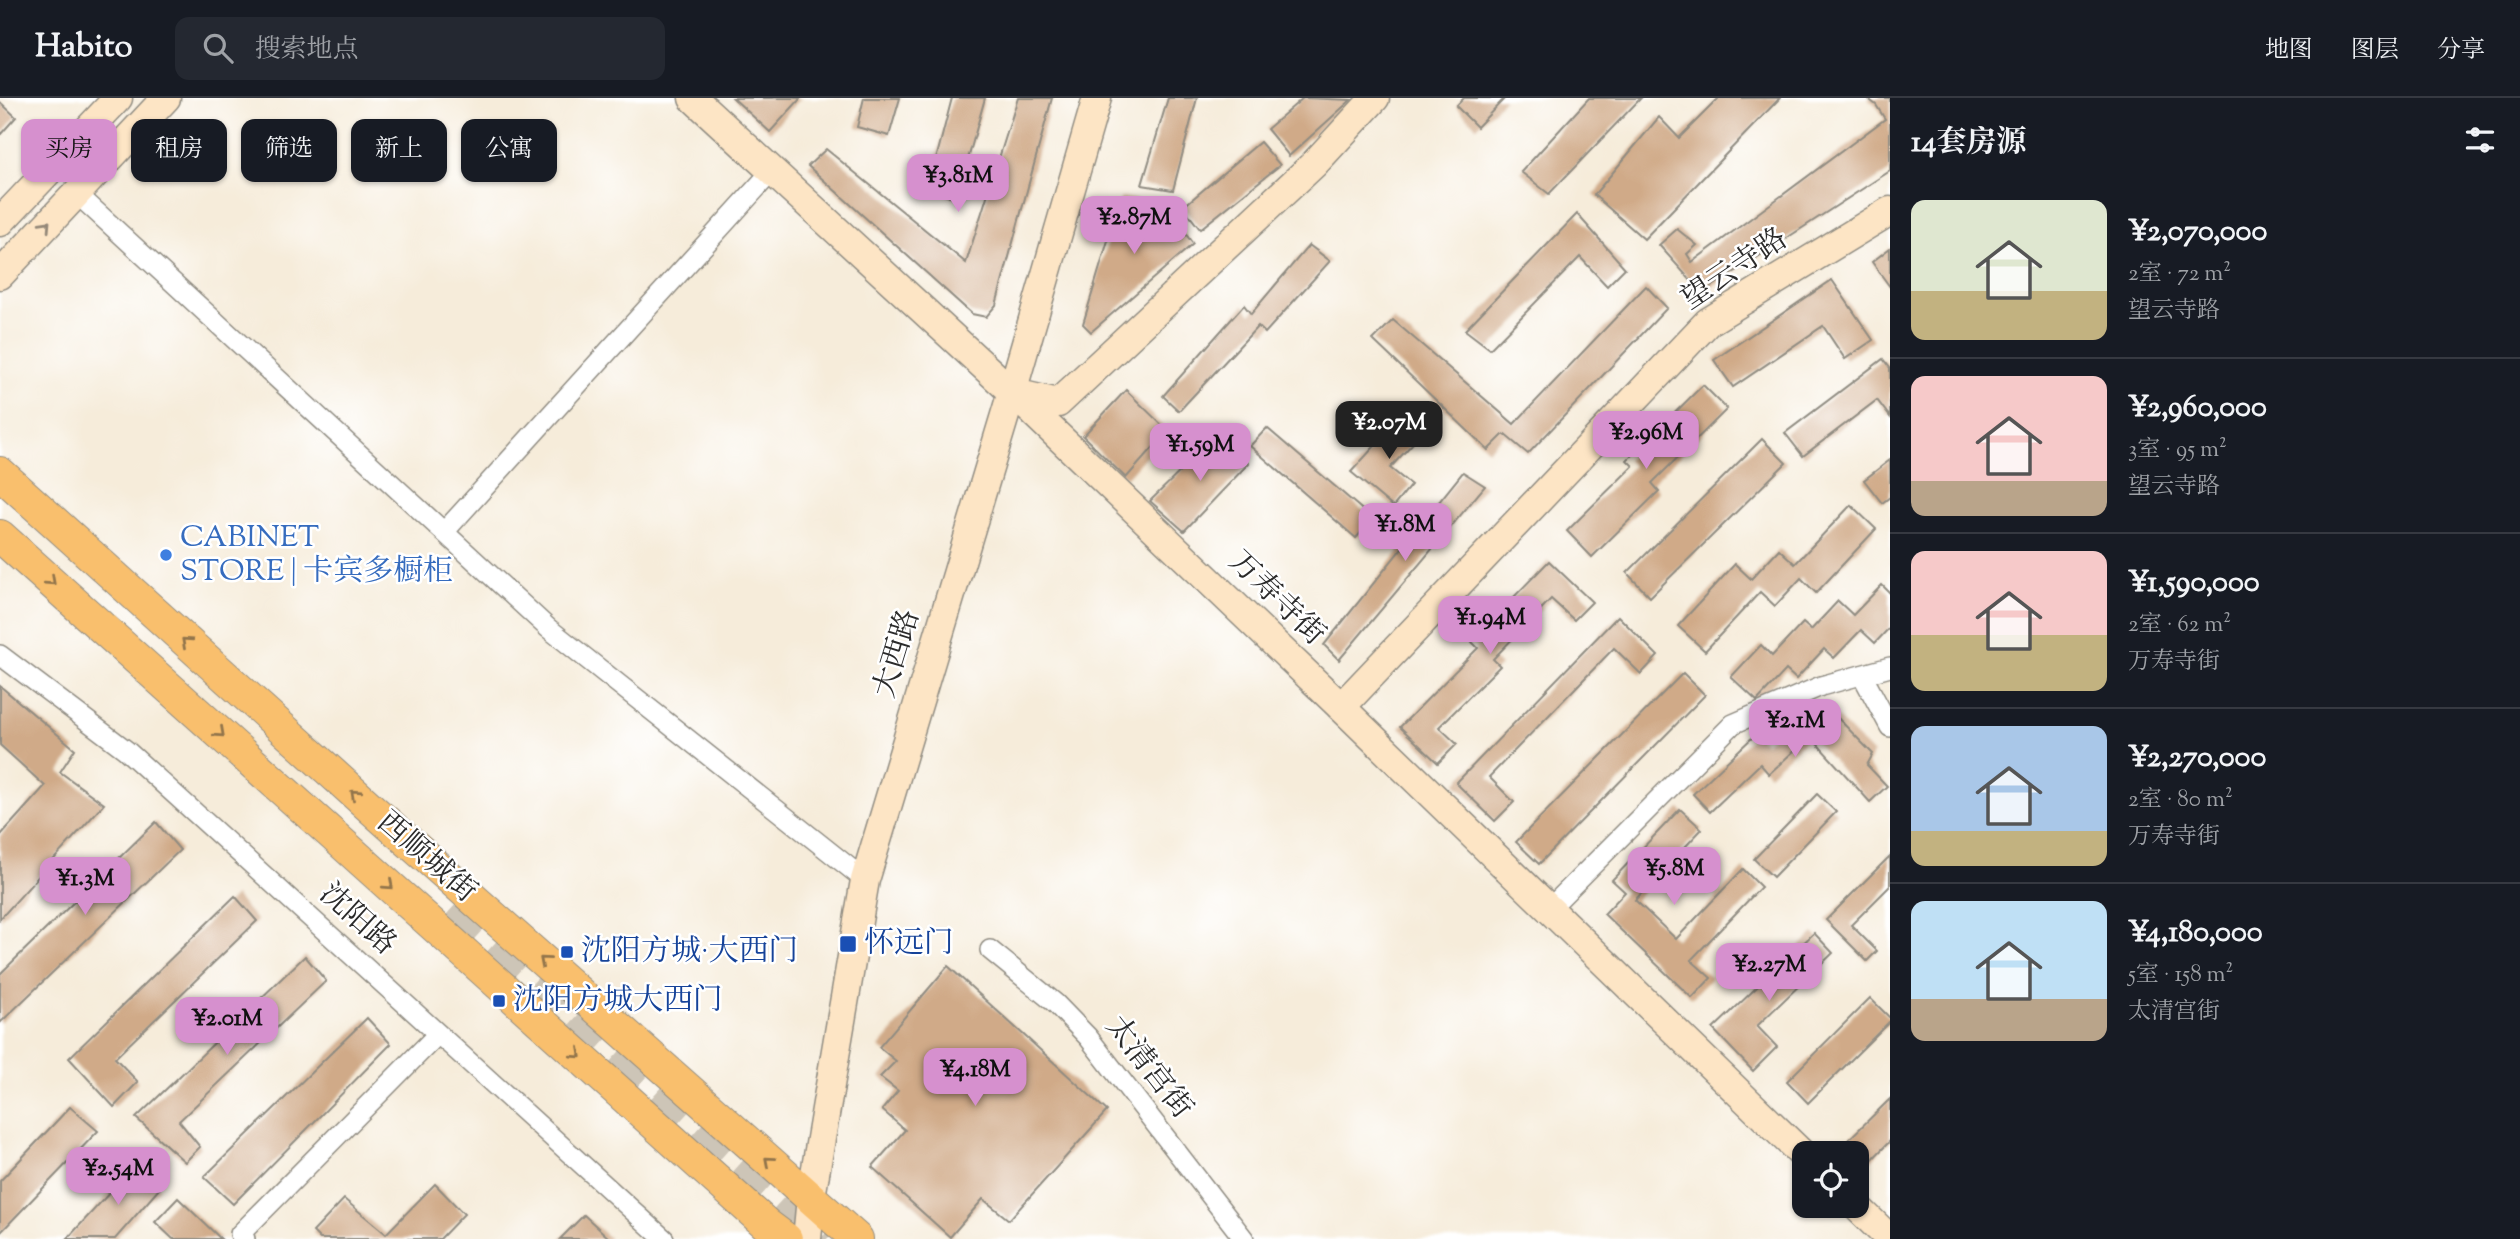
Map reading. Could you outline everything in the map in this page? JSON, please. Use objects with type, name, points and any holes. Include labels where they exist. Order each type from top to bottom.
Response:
[{"type":"main road","name":"西顺城街","points":[[0,473],[374,811],[856,1239]]},
{"type":"main road","name":"西顺城街","points":[[0,536],[768,1234]]},
{"type":"street","points":[[0,222],[118,98]]},
{"type":"street","points":[[0,275],[166,98]]},
{"type":"street","name":"万寿寺街","points":[[693,98],[1012,392],[1792,1144]]},
{"type":"street","name":"大西路","points":[[807,1239],[811,1197],[865,880],[1012,392],[1097,98]]},
{"type":"street","points":[[1012,392],[1058,403],[1314,164],[1375,98]]},
{"type":"street","points":[[444,532],[772,171]]},
{"type":"street","points":[[76,193],[548,628],[865,880]]},
{"type":"street","name":"望云寺路","points":[[1341,707],[1707,322],[1890,211]]},
{"type":"street","name":"沈阳路","points":[[0,655],[126,750],[664,1239]]},
{"type":"street","points":[[1549,909],[1733,724],[1821,686],[1890,667]]},
{"type":"street","points":[[1862,675],[1890,727]]},
{"type":"street","name":"太清宫街","points":[[990,950],[1055,1003],[1088,1037],[1244,1239]]},
{"type":"street","points":[[245,1239],[240,1234],[438,1034]]},
{"type":"street","points":[[1868,1218],[1890,1239]]},
{"type":"building","points":[[733,98],[801,98],[770,132]]},
{"type":"building","points":[[864,98],[900,98],[889,136],[857,127]]},
{"type":"building","points":[[952,98],[985,98],[957,199],[928,190]]},
{"type":"building","points":[[1018,98],[1052,98],[996,305],[986,317],[972,314],[808,166],[826,149],[966,263]]},
{"type":"building","points":[[1168,98],[1197,98],[1173,190],[1142,185]]},
{"type":"building","points":[[1303,98],[1351,100],[1289,156],[1267,129]]},
{"type":"building","points":[[1464,98],[1505,98],[1477,127],[1456,106]]},
{"type":"building","points":[[1589,98],[1641,98],[1549,194],[1521,172]]},
{"type":"building","points":[[1719,98],[1780,98],[1644,239],[1594,195],[1659,117],[1679,138]]},
{"type":"building","points":[[1867,98],[1890,98],[1890,171],[1702,293],[1659,245],[1677,229],[1697,245],[1687,254],[1692,262],[1885,119],[1876,105]]},
{"type":"building","points":[[0,102],[16,117],[0,135]]},
{"type":"building","points":[[1260,142],[1280,165],[1200,229],[1183,207]]},
{"type":"building","points":[[1121,197],[1164,204],[1193,244],[1091,332],[1083,324]]},
{"type":"building","points":[[1577,214],[1625,268],[1607,286],[1580,257],[1490,349],[1465,330]]},
{"type":"building","points":[[1309,245],[1330,261],[1265,333],[1258,326],[1179,411],[1163,396],[1244,305],[1251,314]]},
{"type":"building","points":[[1890,248],[1890,287],[1872,262]]},
{"type":"building","points":[[1832,280],[1873,340],[1845,359],[1823,326],[1733,387],[1714,360]]},
{"type":"building","points":[[1646,286],[1667,308],[1528,454],[1504,434],[1488,450],[1373,340],[1393,320],[1514,424]]},
{"type":"building","points":[[1883,359],[1890,368],[1890,417],[1877,400],[1803,456],[1785,433]]},
{"type":"building","points":[[1703,385],[1727,409],[1652,483],[1659,491],[1592,557],[1567,531],[1633,466],[1627,460]]},
{"type":"building","points":[[1126,390],[1168,431],[1126,478],[1083,436]]},
{"type":"building","points":[[1405,413],[1426,429],[1390,468],[1411,485],[1393,507],[1351,472]]},
{"type":"building","points":[[1267,428],[1373,519],[1356,538],[1250,446]]},
{"type":"building","points":[[1219,434],[1249,463],[1184,531],[1150,501]]},
{"type":"building","points":[[1762,439],[1786,463],[1650,597],[1627,573]]},
{"type":"building","points":[[1890,460],[1890,497],[1882,503],[1864,480]]},
{"type":"building","points":[[1463,472],[1485,486],[1339,660],[1324,645]]},
{"type":"building","points":[[1851,505],[1876,529],[1816,593],[1801,578],[1775,606],[1760,592],[1705,651],[1678,626],[1735,564],[1751,579],[1779,549],[1795,564]]},
{"type":"building","points":[[1549,561],[1592,602],[1574,620],[1551,599],[1493,659],[1500,666],[1439,727],[1457,744],[1438,763],[1400,727],[1478,648],[1471,641]]},
{"type":"building","points":[[1882,585],[1890,593],[1890,627],[1875,643],[1861,630],[1834,658],[1824,649],[1796,679],[1786,670],[1757,701],[1731,677],[1761,645],[1772,656],[1803,623],[1811,630],[1838,601],[1853,615]]},
{"type":"building","points":[[1618,616],[1658,656],[1641,674],[1614,648],[1489,777],[1514,802],[1495,821],[1456,783]]},
{"type":"building","points":[[1683,673],[1705,695],[1539,864],[1516,842]]},
{"type":"building","points":[[0,686],[75,749],[60,772],[104,804],[0,919],[0,836],[45,786],[0,745]]},
{"type":"building","points":[[1830,710],[1873,754],[1867,765],[1887,786],[1870,802],[1810,736],[1769,774],[1760,764],[1710,812],[1693,794],[1756,734],[1765,743],[1790,719],[1805,734]]},
{"type":"building","points":[[1817,794],[1836,812],[1773,877],[1754,859]]},
{"type":"building","points":[[1680,809],[1702,829],[1635,900],[1676,939],[1743,869],[1761,887],[1691,960],[1711,978],[1692,998],[1604,914],[1625,892],[1612,880]]},
{"type":"building","points":[[156,822],[180,850],[0,1023],[0,974]]},
{"type":"building","points":[[1890,856],[1890,886],[1851,925],[1877,951],[1867,961],[1826,920]]},
{"type":"building","points":[[235,896],[257,921],[115,1058],[138,1082],[114,1107],[69,1058]]},
{"type":"building","points":[[1814,933],[1833,953],[1757,1026],[1777,1047],[1753,1071],[1713,1029]]},
{"type":"building","points":[[305,956],[326,981],[179,1121],[200,1147],[185,1162],[136,1118]]},
{"type":"building","points":[[948,966],[1107,1111],[1009,1220],[983,1199],[950,1237],[872,1167],[905,1130],[882,1110],[898,1091],[880,1077],[896,1061],[879,1047]]},
{"type":"building","points":[[1870,998],[1890,1021],[1808,1103],[1787,1081]]},
{"type":"building","points":[[367,1018],[391,1044],[233,1204],[204,1177]]},
{"type":"building","points":[[1890,1099],[1890,1141],[1869,1163],[1869,1141],[1847,1141]]},
{"type":"building","points":[[70,1107],[98,1131],[0,1233],[0,1181]]},
{"type":"building","points":[[136,1164],[160,1188],[115,1239],[67,1239]]},
{"type":"building","points":[[435,1184],[464,1214],[440,1239],[320,1239],[313,1232],[344,1199],[386,1234]]},
{"type":"building","points":[[178,1198],[221,1239],[173,1239],[155,1222]]},
{"type":"building","points":[[584,1215],[610,1239],[560,1239]]},
{"type":"tunnel","points":[[456,904],[827,1239]]},
{"type":"place","name":"CABINET STORE | 卡宾多橱柜","points":[[166,555]]},
{"type":"place","name":"怀远门","points":[[848,944]]},
{"type":"place","name":"沈阳方城·大西门","points":[[567,952]]},
{"type":"place","name":"沈阳方城大西门","points":[[499,1001]]}]
